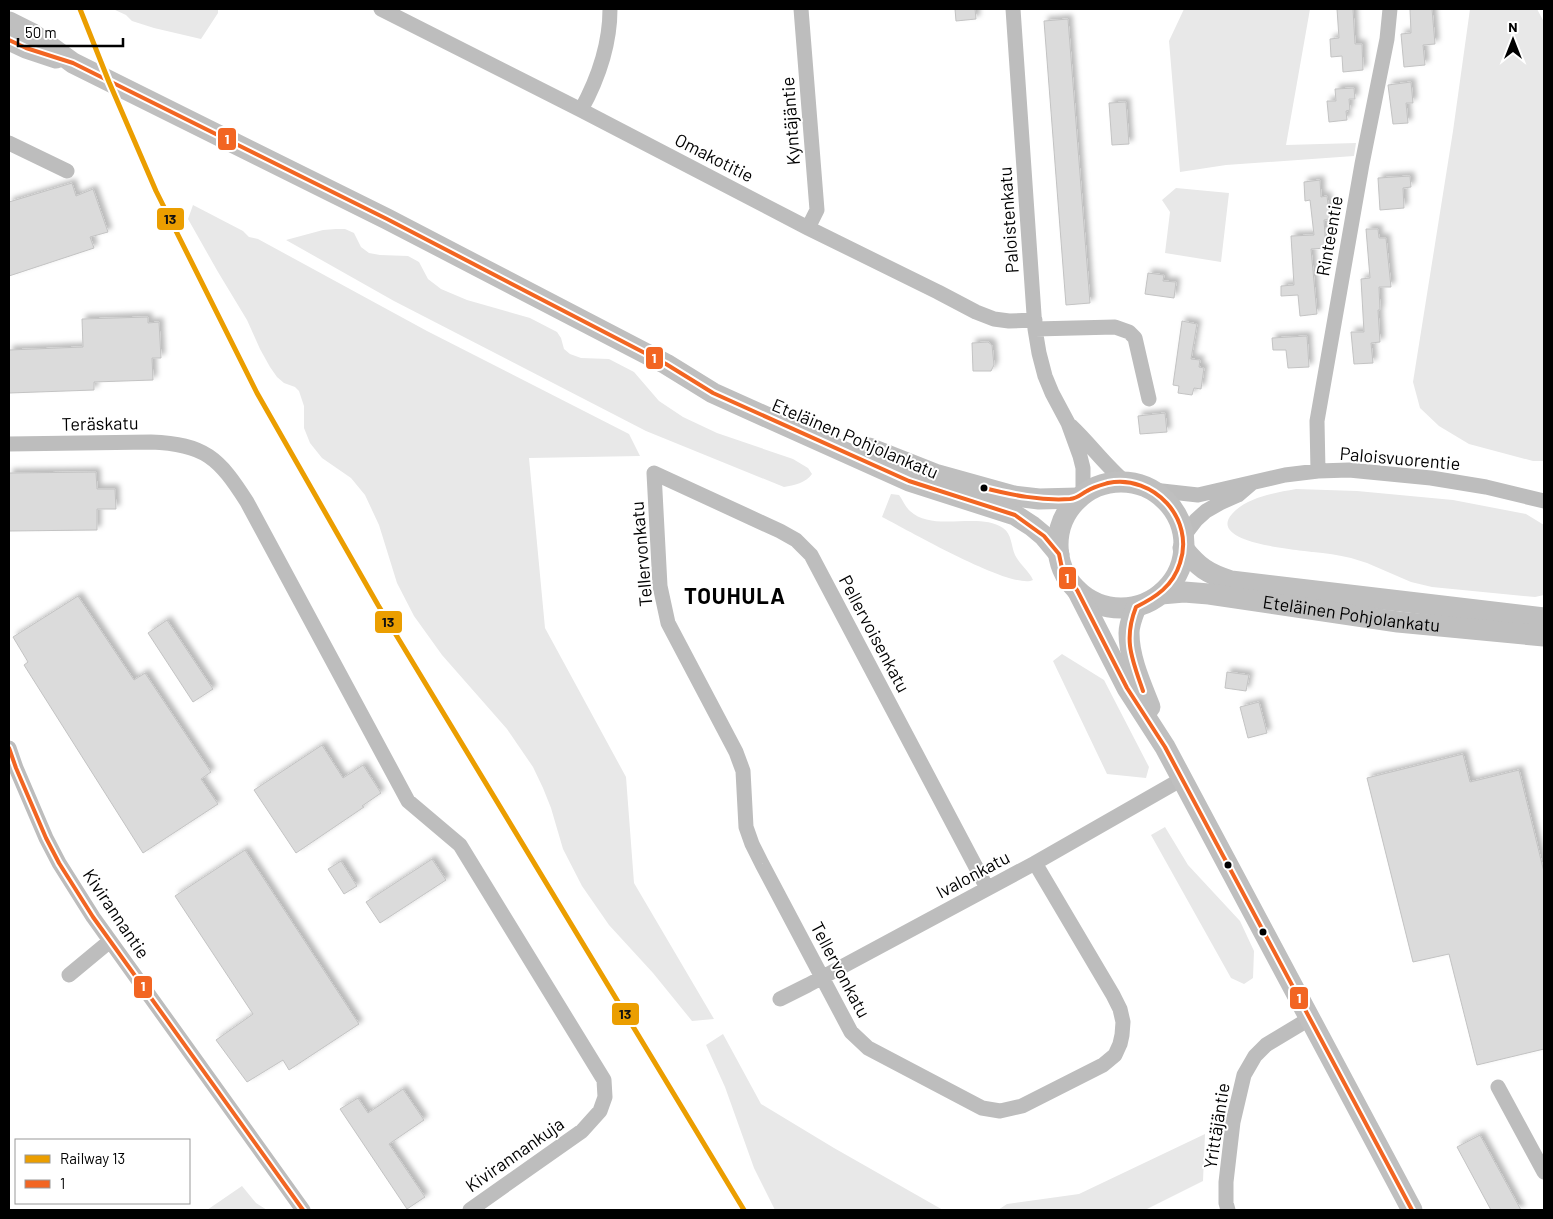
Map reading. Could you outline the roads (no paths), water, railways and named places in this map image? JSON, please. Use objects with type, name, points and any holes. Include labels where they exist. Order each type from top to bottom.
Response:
[{"type":"main road","name":"Eteläinen Pohjolankatu","points":[[9,22],[33,34],[73,63]]},
{"type":"main road","name":"Eteläinen Pohjolankatu","points":[[9,40],[26,48],[73,63],[387,219],[666,364],[713,393],[909,481],[1015,516],[1044,536],[1058,554]]},
{"type":"main road","name":"Eteläinen Pohjolankatu","points":[[666,364],[718,380],[884,454],[935,474],[1014,496],[1039,499],[1081,495]]},
{"type":"main road","points":[[1077,590],[1092,601],[1122,608],[1136,607],[1161,594],[1176,574],[1181,562],[1183,542],[1179,522],[1172,508],[1164,499],[1153,490],[1142,485],[1125,482],[1097,486],[1081,495],[1068,510],[1062,522],[1058,554],[1063,573],[1077,590],[1127,688],[1165,747],[1412,1210]]},
{"type":"main road","name":"Eteläinen Pohjolankatu","points":[[1183,542],[1194,562],[1214,576],[1231,581],[1544,618]]},
{"type":"main road","name":"Eteläinen Pohjolankatu","points":[[1161,594],[1184,592],[1209,594],[1398,622],[1544,636]]},
{"type":"main road","points":[[1136,607],[1131,619],[1129,633],[1132,652],[1140,683],[1165,747]]},
{"type":"street","points":[[581,110],[605,49],[609,34],[610,9]]},
{"type":"street","name":"Kyntäjäntie","points":[[801,9],[817,210],[808,228]]},
{"type":"street","name":"Paloistenkatu","points":[[1013,9],[1035,324],[1040,359],[1045,376],[1068,423],[1080,456],[1083,468],[1081,495]]},
{"type":"street","name":"Rinteentie","points":[[1318,471],[1317,421],[1362,164],[1387,39],[1390,9]]},
{"type":"street","name":"Omakotitie","points":[[388,10],[808,228],[976,312],[994,319],[1035,324],[1115,327],[1129,332],[1136,338],[1150,399]]},
{"type":"street","points":[[9,143],[67,171]]},
{"type":"street","name":"Paloistenkatu","points":[[1068,423],[1090,444],[1106,465],[1125,482]]},
{"type":"street","name":"Teräskatu","points":[[9,444],[173,443],[208,455],[231,477],[247,502],[408,801],[460,845],[604,1080],[605,1097],[600,1111],[582,1131]]},
{"type":"street","name":"Paloisvuorentie","points":[[1153,490],[1198,495],[1234,485],[1252,483],[1285,475],[1350,470],[1431,478],[1486,487],[1544,501]]},
{"type":"street","name":"Pellervoisenkatu","points":[[654,473],[780,531],[796,540],[811,555],[987,888]]},
{"type":"street","name":"Tellervonkatu","points":[[654,473],[660,586],[668,623],[736,752],[743,771],[746,827],[762,864],[851,1032],[868,1048],[982,1108],[1000,1111],[1022,1106],[1103,1065],[1114,1055],[1120,1044],[1123,1022],[1120,1009],[1035,863]]},
{"type":"street","name":"Paloisvuorentie","points":[[1183,542],[1196,520],[1220,502],[1238,495],[1252,483]]},
{"type":"street","name":"Kivirannantie","points":[[9,748],[14,781],[39,822],[59,863],[93,917],[303,1210]]},
{"type":"street","name":"Ivalonkatu","points":[[780,999],[1035,863],[1182,779]]},
{"type":"street","points":[[69,975],[110,941]]},
{"type":"street","name":"Yrittäjäntie","points":[[1228,1210],[1226,1182],[1233,1122],[1244,1074],[1254,1056],[1266,1044],[1309,1019]]},
{"type":"street","points":[[1498,1087],[1544,1172]]},
{"type":"street","name":"Kivirannankuja","points":[[470,1210],[582,1131]]},
{"type":"rail line","name":"13","points":[[80,9],[156,191],[257,393],[378,605],[744,1210]]},
{"type":"district","name":"TOUHULA","points":[[735,596]]}]
